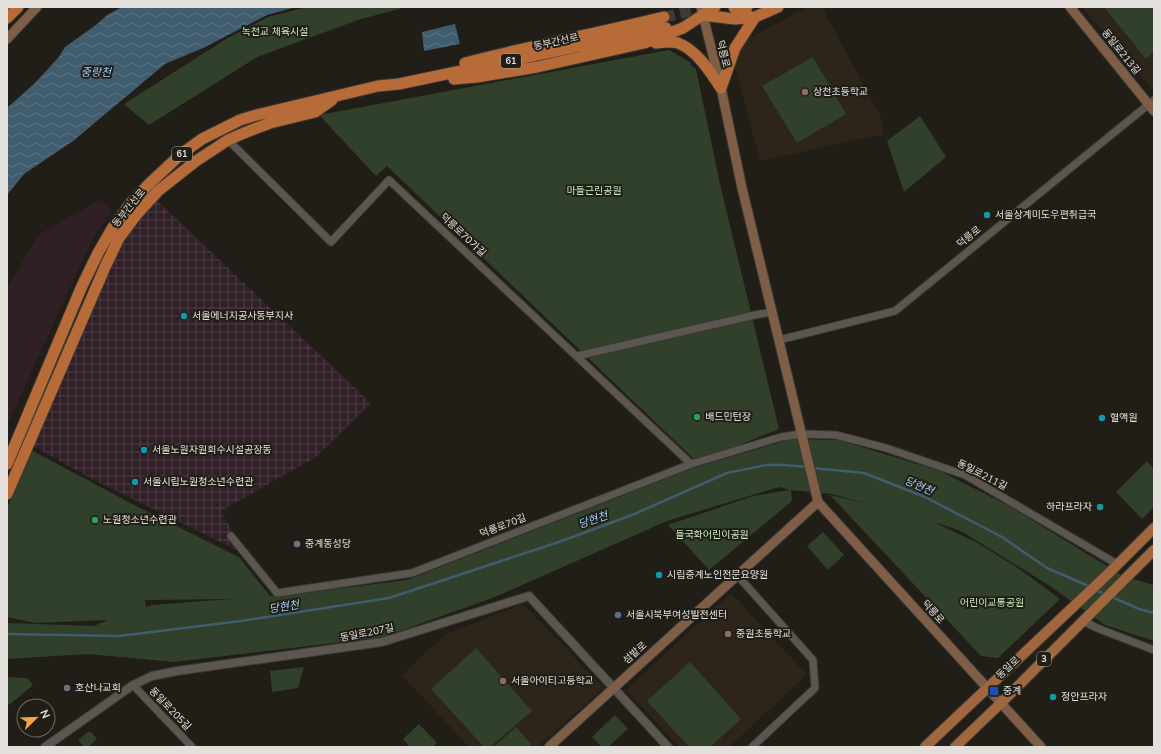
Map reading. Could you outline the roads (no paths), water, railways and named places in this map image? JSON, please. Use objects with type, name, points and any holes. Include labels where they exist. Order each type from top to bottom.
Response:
[{"type":"highway","points":[[7,18],[18,7]]},
{"type":"highway","points":[[408,82],[476,77],[537,66],[644,43],[677,31],[702,11],[715,7]]},
{"type":"highway","points":[[734,7],[739,15],[755,17]]},
{"type":"highway","points":[[702,11],[735,19],[755,17],[778,7]]},
{"type":"highway","points":[[721,88],[735,48],[755,17]]},
{"type":"highway","name":"동부간선로","points":[[7,464],[82,286],[113,227],[130,204],[150,183],[180,155],[202,139],[223,128],[253,116],[378,86],[514,50],[665,22],[408,82],[378,86]]},
{"type":"highway","points":[[644,43],[678,43],[692,52],[706,66],[721,88]]},
{"type":"highway","points":[[7,494],[105,267],[119,238],[137,214],[158,191],[196,160],[228,140],[270,123],[315,112],[338,96]]},
{"type":"main road","points":[[7,39],[37,7]]},
{"type":"main road","name":"동일로213길","points":[[1070,7],[1152,105]]},
{"type":"main road","name":"덕릉로","points":[[702,11],[721,88],[732,146],[818,502],[1041,747]]},
{"type":"main road","name":"섬밭로","points":[[549,747],[818,502]]},
{"type":"main road","name":"3","points":[[1117,564],[1154,528]]},
{"type":"main road","name":"3","points":[[1086,619],[1154,550]]},
{"type":"main road","name":"동일로","points":[[925,747],[1117,564]]},
{"type":"main road","name":"동일로","points":[[955,747],[1086,619]]},
{"type":"street","name":"덕릉로","points":[[779,340],[895,311],[1152,105]]},
{"type":"street","name":"덕릉로70가길","points":[[228,140],[331,242],[389,180],[691,464]]},
{"type":"street","points":[[577,356],[772,312]]},
{"type":"street","name":"덕릉로70길","points":[[231,536],[277,593],[412,573],[691,464],[780,437],[801,434]]},
{"type":"street","name":"동일로211길","points":[[801,434],[836,435],[886,448],[965,475],[1117,564]]},
{"type":"street","points":[[737,575],[813,660],[815,688],[752,747]]},
{"type":"street","name":"동일로207길","points":[[45,747],[133,685],[152,676],[177,671],[382,642],[529,596],[668,747]]},
{"type":"street","points":[[1086,619],[1097,628],[1154,650]]},
{"type":"street","name":"동일로205길","points":[[133,685],[192,747]]},
{"type":"water","name":"중랑천","points":[[122,7],[296,7],[267,15],[203,48],[165,64],[73,141],[24,174],[7,195],[7,108],[35,83],[58,58],[65,47],[96,25],[107,15]]},
{"type":"water","points":[[455,24],[460,44],[424,51],[422,32]]},
{"type":"waterway","name":"당현천","points":[[7,634],[119,636],[241,621],[389,598],[559,542],[632,515],[727,473],[767,465],[807,467]]},
{"type":"waterway","name":"당현천","points":[[812,468],[864,473],[925,497],[1002,537],[1047,568],[1091,587]]},
{"type":"waterway","name":"당현천","points":[[1095,590],[1105,594]]},
{"type":"waterway","name":"당현천","points":[[1112,597],[1139,609],[1154,613]]},
{"type":"tunnel","points":[[664,17],[709,7]]},
{"type":"place","name":"상천초등학교","points":[[805,92]]},
{"type":"place","name":"서울상계미도우편취급국","points":[[987,215]]},
{"type":"place","name":"서울에너지공사동부지사","points":[[184,316]]},
{"type":"place","name":"배드민턴장","points":[[697,417]]},
{"type":"place","name":"혈액원","points":[[1102,418]]},
{"type":"place","name":"서울노원자원회수시설공장동","points":[[144,450]]},
{"type":"place","name":"서울시립노원청소년수련관","points":[[135,482]]},
{"type":"place","name":"하라프라자","points":[[1100,507]]},
{"type":"place","name":"노원청소년수련관","points":[[95,520]]},
{"type":"place","name":"중계동성당","points":[[297,544]]},
{"type":"place","name":"시립중계노인전문요양원","points":[[659,575]]},
{"type":"place","name":"서울시북부여성발전센터","points":[[618,615]]},
{"type":"place","name":"중원초등학교","points":[[728,634]]},
{"type":"place","name":"서울아이티고등학교","points":[[503,681]]},
{"type":"place","name":"호산나교회","points":[[67,688]]},
{"type":"place","name":"중계","points":[[994,691]]},
{"type":"place","name":"정안프라자","points":[[1053,697]]},
{"type":"park label","name":"녹천교 체육시설","points":[[275,32]]},
{"type":"park label","name":"마들근린공원","points":[[594,191]]},
{"type":"park label","name":"들국화어린이공원","points":[[712,535]]},
{"type":"park label","name":"어린이교통공원","points":[[992,603]]}]
